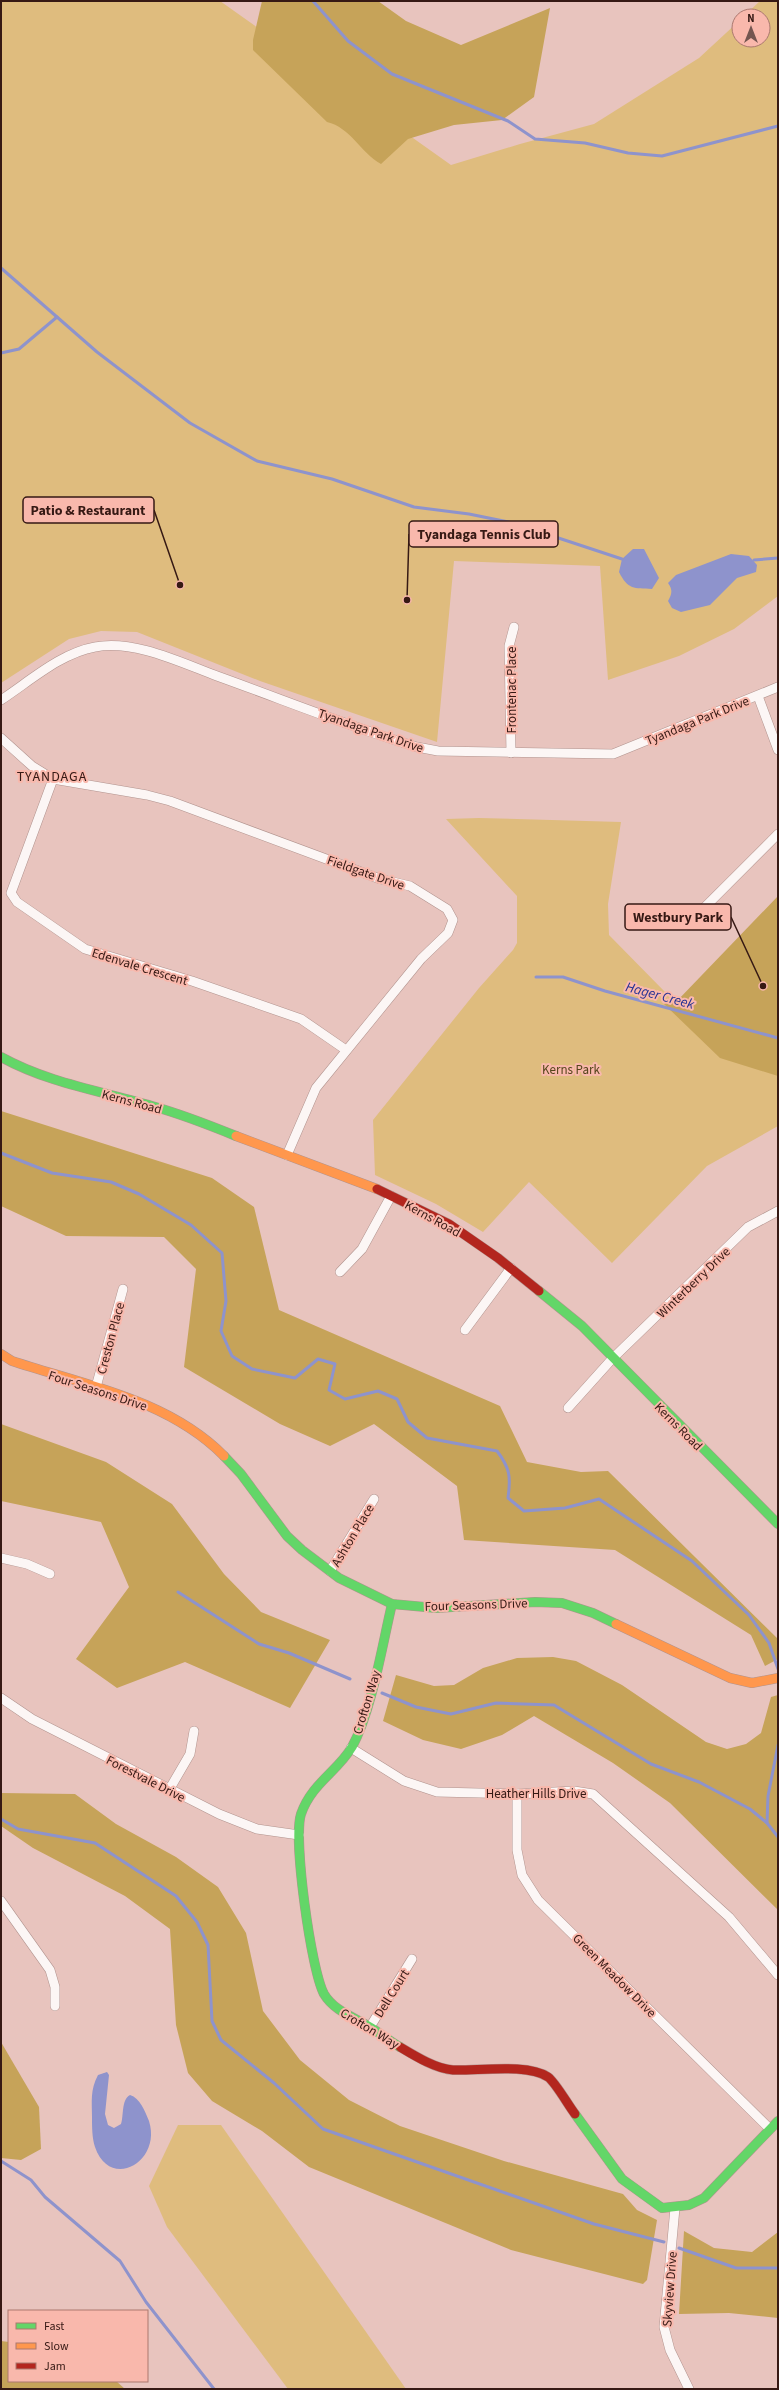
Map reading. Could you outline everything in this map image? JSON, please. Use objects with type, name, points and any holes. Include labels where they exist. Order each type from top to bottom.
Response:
[{"type":"street","name":"Frontenac Place","points":[[511,753],[509,646],[514,627]]},
{"type":"street","name":"Tyandaga Park Drive","points":[[1,700],[68,656],[81,650],[112,644],[131,647],[178,662],[417,747],[438,751],[613,754],[778,687]]},
{"type":"street","points":[[758,696],[778,750]]},
{"type":"street","name":"Fieldgate Drive","points":[[1,738],[32,766],[53,779],[170,801],[380,879],[410,886],[447,909],[453,920],[448,933],[421,959],[316,1088],[287,1155]]},
{"type":"street","name":"Edenvale Crescent","points":[[53,779],[23,865],[14,881],[11,893],[17,902],[85,949],[192,981],[301,1019],[346,1050]]},
{"type":"street","points":[[700,912],[778,834]]},
{"type":"street","name":"Kerns Road","points":[[1,1057],[26,1071],[52,1080],[153,1106],[287,1155],[391,1196],[449,1224],[511,1268],[582,1326],[612,1359],[778,1524]]},
{"type":"street","points":[[340,1272],[362,1249],[391,1196]]},
{"type":"street","name":"Winterberry Drive","points":[[568,1408],[612,1359],[748,1227],[778,1211]]},
{"type":"street","points":[[465,1330],[511,1268]]},
{"type":"street","name":"Creston Place","points":[[96,1387],[123,1289]]},
{"type":"street","name":"Four Seasons Drive","points":[[1,1354],[12,1361],[135,1400],[172,1417],[211,1443],[241,1474],[287,1536],[330,1571],[392,1604],[436,1608],[535,1602],[562,1603],[593,1613],[730,1678],[752,1683],[778,1678]]},
{"type":"street","name":"Ashton Place","points":[[330,1571],[374,1499]]},
{"type":"street","points":[[1,1558],[27,1564],[50,1574]]},
{"type":"street","name":"Crofton Way","points":[[392,1604],[370,1696],[351,1748],[313,1790],[301,1815],[300,1834],[309,1942],[318,1979],[324,1994],[337,2009],[370,2026],[388,2040],[418,2058],[452,2070],[495,2068],[532,2072],[548,2077],[622,2179],[662,2208],[675,2208]]},
{"type":"street","name":"Forestvale Drive","points":[[1,1698],[32,1719],[169,1790],[219,1814],[257,1829],[300,1834]]},
{"type":"street","points":[[169,1790],[190,1754],[194,1731]]},
{"type":"street","name":"Heather Hills Drive","points":[[351,1748],[404,1781],[437,1792],[517,1794],[574,1791],[593,1794],[730,1917],[778,1975]]},
{"type":"street","name":"Green Meadow Drive","points":[[517,1794],[517,1850],[522,1876],[538,1900],[770,2129]]},
{"type":"street","points":[[1,1901],[50,1970],[55,1987],[55,2006]]},
{"type":"street","name":"Dell Court","points":[[370,2026],[412,1959]]},
{"type":"street","points":[[675,2208],[704,2198],[778,2121]]},
{"type":"street","name":"Skyview Drive","points":[[675,2208],[664,2327],[670,2350],[689,2389]]},
{"type":"green space","points":[[1,1],[220,1],[451,165],[594,124],[699,58],[731,28],[731,48],[771,48],[771,8],[753,8],[760,1],[778,1],[778,596],[734,629],[679,656],[608,680],[600,566],[454,561],[437,742],[260,681],[137,632],[101,631],[69,639],[1,683]]},
{"type":"green space","name":"Kerns Park","points":[[479,818],[621,822],[608,904],[609,935],[666,993],[718,1023],[778,949],[778,1126],[707,1166],[612,1263],[529,1182],[483,1232],[436,1204],[375,1175],[373,1120],[479,988],[513,950],[517,943],[517,896],[446,819]]},
{"type":"green space","points":[[178,2125],[221,2125],[406,2389],[288,2389],[167,2227],[149,2186]]},
{"type":"shaded area","points":[[262,1],[378,1],[406,21],[461,45],[550,8],[534,97],[502,120],[454,125],[408,139],[381,164],[367,154],[342,129],[327,122],[253,50],[253,40]]},
{"type":"shaded area","points":[[778,896],[778,1076],[720,1058],[664,1004],[672,997],[676,1002]]},
{"type":"shaded area","points":[[1,1111],[212,1178],[254,1207],[279,1310],[500,1406],[527,1462],[581,1472],[608,1471],[778,1639],[778,1659],[765,1666],[751,1635],[615,1550],[464,1540],[457,1486],[374,1424],[330,1446],[280,1424],[184,1367],[196,1269],[164,1237],[66,1236],[1,1206]]},
{"type":"shaded area","points":[[1,1424],[106,1462],[172,1504],[224,1574],[261,1612],[330,1640],[290,1708],[185,1662],[117,1688],[76,1659],[129,1587],[101,1522],[1,1501]]},
{"type":"shaded area","points":[[553,1657],[576,1661],[622,1685],[706,1742],[727,1749],[746,1744],[761,1733],[771,1697],[778,1695],[778,1910],[670,1803],[613,1763],[534,1716],[502,1735],[461,1749],[423,1740],[383,1721],[396,1675],[434,1686],[454,1685],[483,1668],[517,1658]]},
{"type":"shaded area","points":[[1,1793],[75,1794],[116,1824],[176,1857],[218,1887],[246,1933],[263,2011],[300,2060],[349,2100],[400,2126],[504,2161],[623,2194],[637,2210],[657,2220],[647,2280],[643,2284],[511,2250],[309,2167],[262,2131],[212,2101],[188,2073],[176,2025],[170,1929],[125,1896],[33,1848],[1,1826]]},
{"type":"shaded area","points":[[1,2042],[39,2107],[41,2149],[21,2160],[1,2158]]},
{"type":"shaded area","points":[[684,2231],[714,2248],[752,2252],[778,2232],[778,2318],[729,2313],[679,2314]]},
{"type":"shaded area","points":[[1,2341],[8,2342],[8,2382],[117,2382],[125,2389],[1,2389]]},
{"type":"water","points":[[633,549],[644,549],[659,578],[652,589],[632,587],[625,582],[619,572],[622,559]]},
{"type":"water","points":[[731,554],[749,556],[757,565],[756,572],[737,578],[710,605],[681,612],[672,608],[668,601],[671,588],[668,583],[676,575]]},
{"type":"water","points":[[107,2072],[109,2075],[105,2114],[108,2125],[114,2128],[121,2124],[124,2104],[127,2097],[130,2095],[137,2099],[144,2109],[149,2121],[151,2136],[148,2149],[142,2159],[132,2166],[122,2169],[112,2167],[102,2160],[93,2140],[92,2101],[95,2080],[98,2075]]},
{"type":"waterway","points":[[313,1],[348,41],[392,74],[508,121],[535,139],[585,143],[628,153],[662,156],[778,126]]},
{"type":"waterway","points":[[1,268],[97,352],[190,423],[257,461],[332,479],[414,507],[469,514],[513,523],[622,559]]},
{"type":"waterway","points":[[1,353],[19,349],[57,317]]},
{"type":"waterway","points":[[754,560],[778,558]]},
{"type":"waterway","name":"Hager Creek","points":[[536,977],[563,977],[605,991],[778,1038]]},
{"type":"waterway","points":[[1,1153],[52,1173],[111,1182],[139,1194],[191,1225],[222,1253],[226,1301],[221,1331],[232,1356],[252,1369],[295,1378],[318,1359],[335,1364],[329,1390],[345,1399],[378,1391],[397,1399],[408,1422],[427,1438],[497,1451],[507,1468],[509,1478],[508,1498],[524,1511],[565,1508],[599,1499],[692,1561],[749,1615],[769,1643],[778,1669]]},
{"type":"waterway","points":[[178,1592],[259,1644],[289,1653],[350,1679]]},
{"type":"waterway","points":[[382,1693],[416,1707],[451,1714],[496,1703],[554,1705],[651,1764],[699,1782],[750,1809],[767,1823],[778,1837]]},
{"type":"waterway","points":[[767,1823],[768,1796],[778,1745]]},
{"type":"waterway","points":[[1,1819],[18,1829],[95,1843],[176,1896],[197,1922],[208,1945],[212,2021],[221,2040],[274,2083],[323,2129],[594,2224],[664,2242]]},
{"type":"waterway","points":[[1,2161],[31,2180],[45,2197],[120,2261],[146,2302],[214,2389]]},
{"type":"waterway","points":[[679,2248],[736,2268],[778,2268]]},
{"type":"traffic: fast","points":[[1,1057],[37,1074],[75,1086],[163,1109],[236,1136]]},
{"type":"traffic: fast","points":[[539,1291],[582,1326],[778,1524]]},
{"type":"traffic: fast","points":[[224,1456],[241,1474],[287,1536],[302,1550],[339,1578],[392,1604],[436,1608],[535,1602],[562,1603],[593,1613],[616,1624]]},
{"type":"traffic: fast","points":[[392,1604],[371,1697],[359,1732],[346,1756],[318,1786],[306,1803],[301,1814],[299,1849],[301,1876],[309,1933],[319,1980],[324,1994],[333,2005],[400,2047]]},
{"type":"traffic: fast","points":[[575,2114],[622,2179],[662,2208],[689,2205],[704,2198],[778,2121]]},
{"type":"traffic: slow","points":[[236,1136],[377,1189]]},
{"type":"traffic: slow","points":[[1,1354],[12,1361],[125,1396],[152,1408],[178,1421],[202,1437],[224,1456]]},
{"type":"traffic: slow","points":[[616,1624],[730,1678],[752,1683],[778,1678]]},
{"type":"traffic: jam","points":[[377,1189],[449,1224],[498,1258],[539,1291]]},
{"type":"traffic: jam","points":[[400,2047],[426,2062],[446,2069],[515,2069],[539,2073],[551,2080],[575,2114]]},
{"type":"place","name":"Patio & Restaurant","points":[[180,585]]},
{"type":"place","name":"Tyandaga Tennis Club","points":[[407,600]]},
{"type":"place","name":"Westbury Park","points":[[763,986]]},
{"type":"district","name":"TYANDAGA","points":[[52,776]]}]
